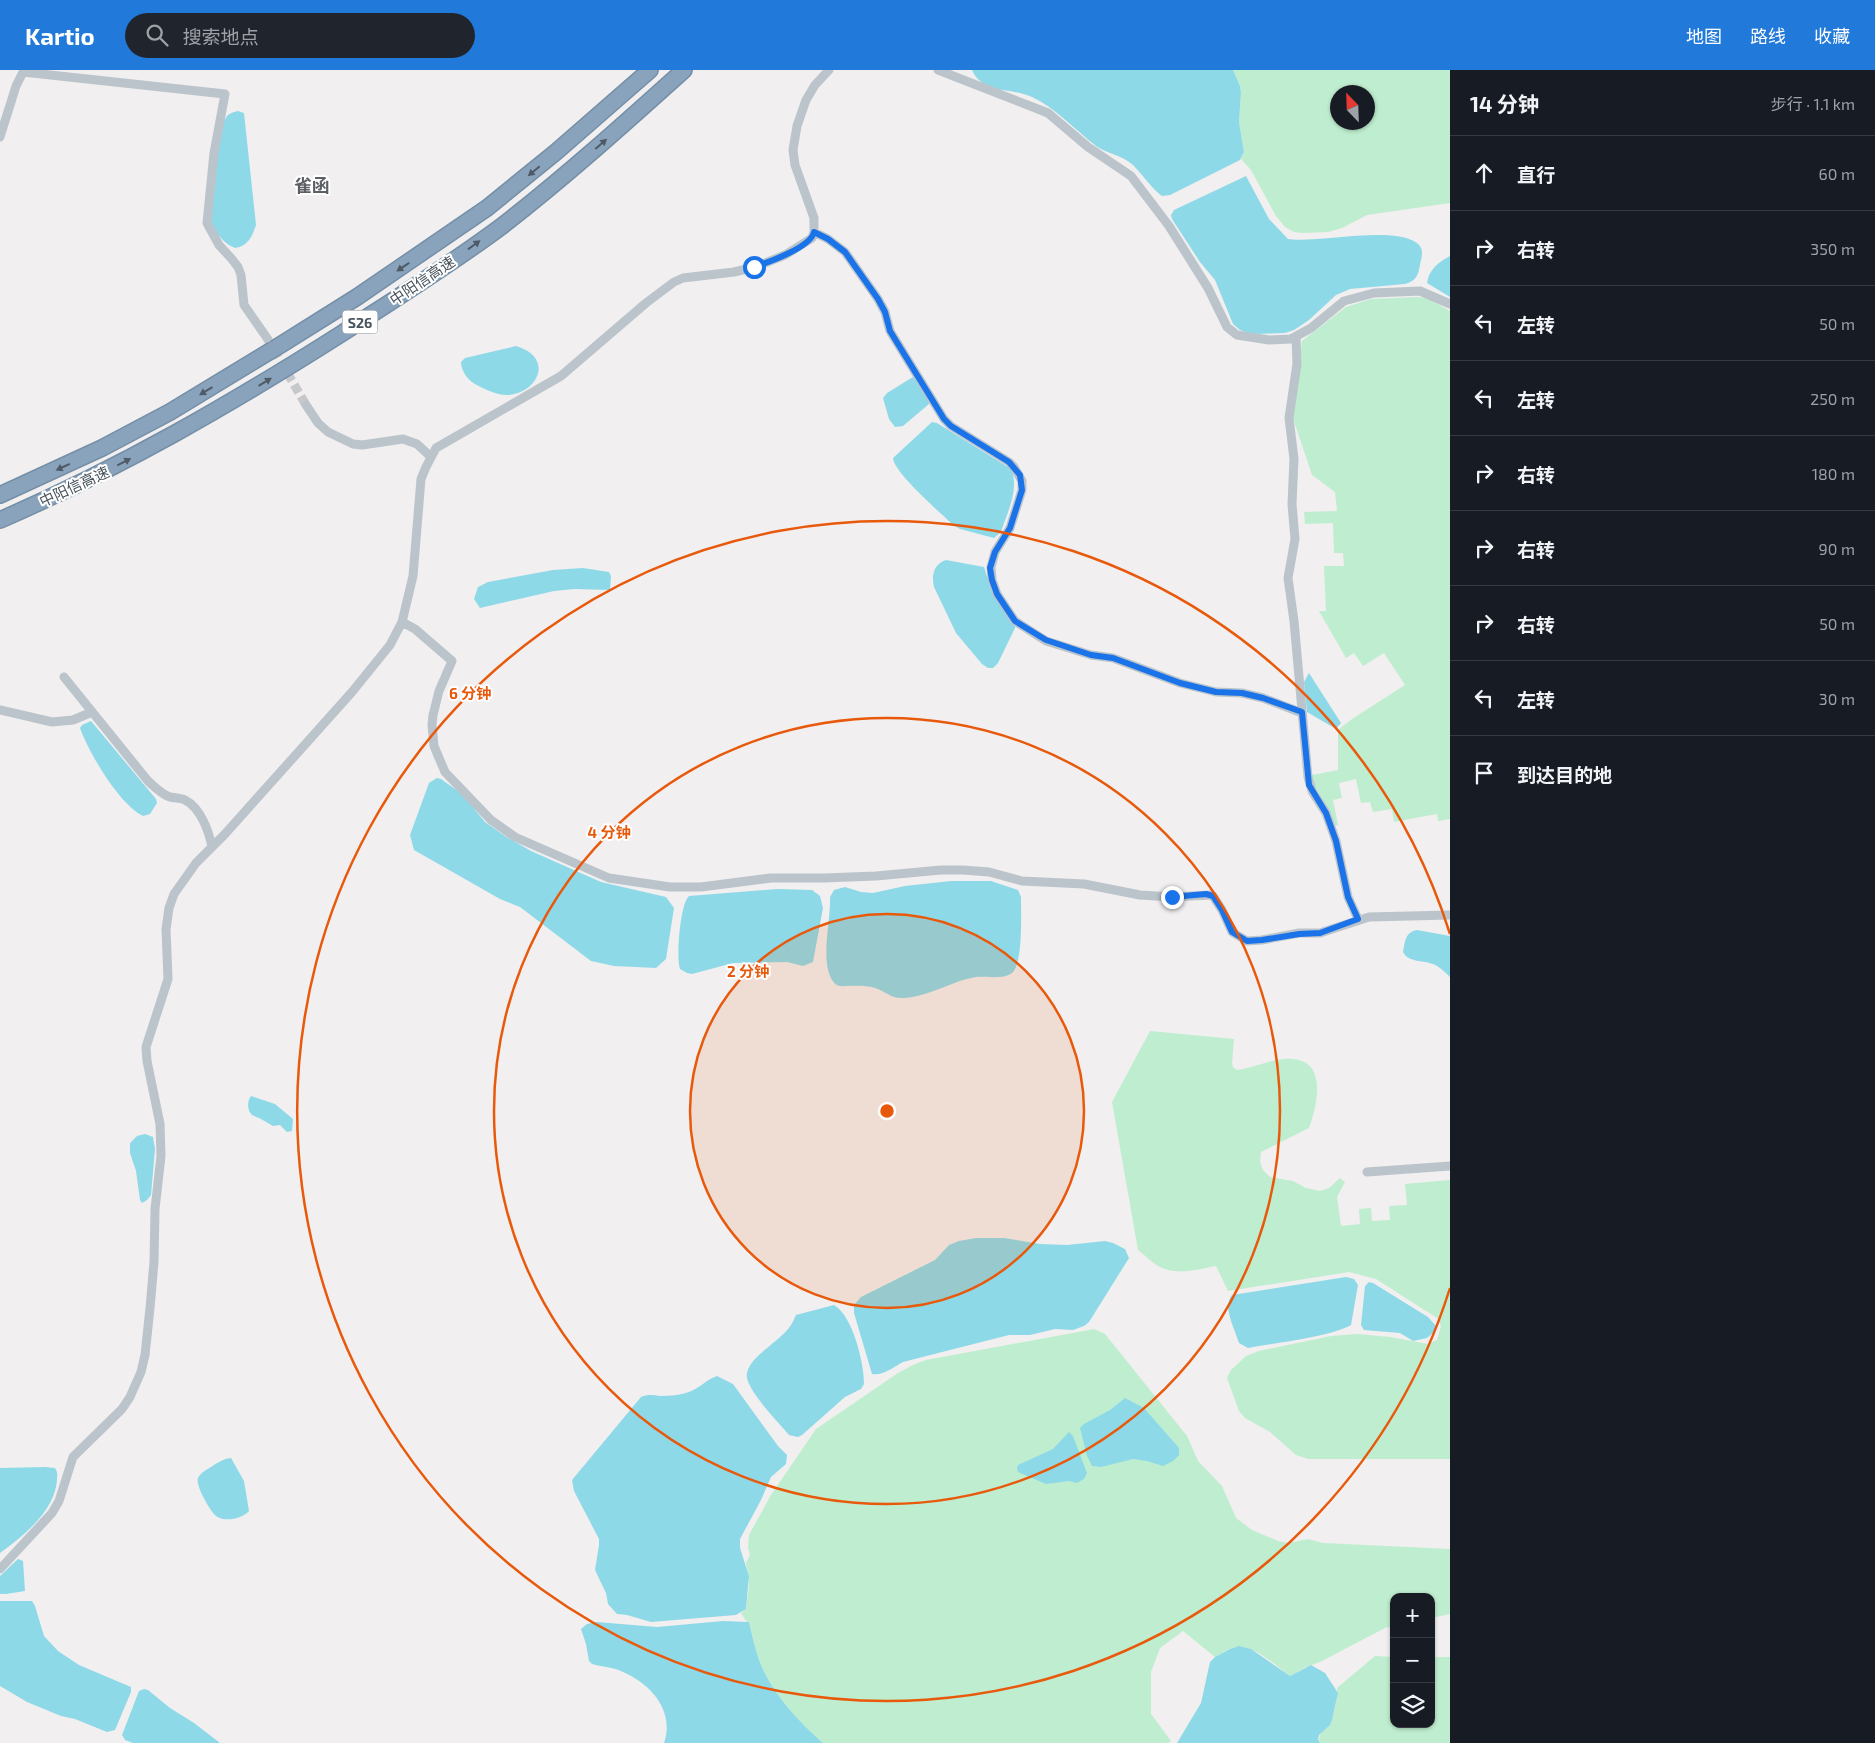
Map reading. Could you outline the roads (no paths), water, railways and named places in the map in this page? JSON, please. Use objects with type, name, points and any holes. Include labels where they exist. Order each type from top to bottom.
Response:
[{"type":"highway","name":"中阳信高速","points":[[0,495],[102,448],[170,412],[378,283],[456,231],[514,187],[650,70]]},
{"type":"highway","name":"中阳信高速","points":[[0,520],[112,468],[181,431],[294,364],[398,297],[469,249],[528,204],[684,70]]},
{"type":"street","points":[[0,1569],[52,1513],[59,1501],[73,1457],[122,1409],[130,1397],[141,1372],[145,1355],[150,1308],[154,1262],[155,1210],[161,1156],[160,1124],[150,1078],[146,1047],[168,979],[166,928],[169,908],[180,886],[196,863],[374,666],[390,645],[402,622],[413,576],[422,480],[426,467],[436,448],[561,376],[646,302],[674,282],[683,278],[734,272],[754,267],[785,255],[812,238],[814,218],[795,165],[793,150],[797,126],[806,100],[815,85],[829,70]]},
{"type":"street","points":[[938,70],[958,73],[1048,113],[1088,146],[1131,176],[1169,226],[1208,288],[1231,332],[1245,338],[1269,340],[1284,340],[1296,337],[1318,323],[1344,300],[1374,293],[1417,291],[1428,293],[1450,304]]},
{"type":"street","points":[[0,136],[10,101],[23,71],[225,94],[214,153],[207,223],[211,234],[238,267],[244,305],[267,338]]},
{"type":"street","points":[[814,232],[828,239],[845,252],[878,299],[885,312],[890,331],[944,419],[951,426],[1009,462],[1020,475],[1022,490],[1010,528],[995,552],[990,568],[997,594],[1015,621],[1046,640],[1091,655],[1113,658],[1180,683],[1216,692],[1242,693],[1263,698],[1302,712]]},
{"type":"street","points":[[1296,337],[1297,364],[1289,418],[1294,458],[1292,504],[1294,539],[1288,578],[1294,621],[1309,785],[1326,813],[1336,841],[1348,897],[1358,919]]},
{"type":"street","points":[[306,406],[318,423],[328,432],[353,444],[362,445],[403,439],[417,444],[431,457]]},
{"type":"street","points":[[402,622],[415,629],[452,661],[440,691],[432,725],[434,746],[445,772],[491,820],[515,837],[609,878],[670,887],[701,887],[771,878],[876,876],[940,870],[984,872],[1022,881],[1084,884],[1140,895],[1172,897],[1211,895],[1222,910],[1232,932],[1247,941],[1320,933],[1358,919],[1369,917],[1450,915]]},
{"type":"street","points":[[64,678],[148,781],[160,792],[186,800],[193,806],[204,821],[212,847]]},
{"type":"street","points":[[0,710],[52,722],[73,720],[92,712]]},
{"type":"street","points":[[1367,1172],[1450,1166]]},
{"type":"water","points":[[972,70],[1233,70],[1241,93],[1239,122],[1244,152],[1240,160],[1170,195],[1162,196],[1133,165],[1096,146],[1049,107],[1024,94],[991,87],[977,78]]},
{"type":"water","points":[[238,111],[244,113],[256,225],[249,240],[235,248],[220,237],[211,222],[220,136],[227,116]]},
{"type":"water","points":[[1246,176],[1269,219],[1288,239],[1301,240],[1377,235],[1410,239],[1420,246],[1422,251],[1416,278],[1405,284],[1350,289],[1336,295],[1309,320],[1294,330],[1285,333],[1251,334],[1240,330],[1233,324],[1215,280],[1200,262],[1171,215],[1174,210]]},
{"type":"water","points":[[1450,256],[1450,297],[1427,283],[1435,266]]},
{"type":"water","points":[[516,346],[528,351],[535,358],[538,366],[538,374],[528,388],[505,395],[491,392],[467,378],[461,365],[465,358]]},
{"type":"water","points":[[913,377],[928,399],[929,404],[903,426],[895,427],[889,419],[883,398],[887,393]]},
{"type":"water","points":[[932,422],[937,423],[1011,469],[1014,485],[1012,501],[1001,532],[994,538],[960,529],[953,525],[909,483],[895,465],[893,458]]},
{"type":"water","points":[[946,560],[984,567],[992,592],[1015,625],[998,663],[993,668],[988,668],[982,664],[956,633],[934,587],[934,570]]},
{"type":"water","points":[[583,568],[609,572],[611,576],[610,590],[574,589],[554,591],[480,608],[474,599],[478,587],[488,582],[553,570]]},
{"type":"water","points":[[1309,673],[1341,723],[1336,729],[1307,712],[1304,682]]},
{"type":"water","points":[[91,721],[156,799],[157,803],[150,814],[143,816],[134,810],[124,801],[106,777],[90,751],[80,728]]},
{"type":"water","points":[[437,778],[462,794],[485,822],[531,851],[601,882],[666,897],[674,908],[666,959],[656,968],[614,966],[591,961],[520,907],[500,899],[414,850],[410,835],[429,783]]},
{"type":"water","points":[[951,881],[991,881],[1018,890],[1021,897],[1021,936],[1018,958],[1013,972],[1001,977],[967,979],[922,995],[903,998],[895,997],[871,987],[841,986],[833,982],[826,951],[830,897],[834,890],[845,887],[861,892],[873,893],[905,886]]},
{"type":"water","points":[[778,889],[812,890],[820,896],[823,908],[813,962],[803,966],[787,962],[733,963],[692,974],[680,969],[678,954],[681,920],[683,909],[689,896]]},
{"type":"water","points":[[1417,930],[1450,936],[1450,977],[1437,966],[1413,960],[1403,952],[1408,935]]},
{"type":"water","points":[[251,1096],[275,1104],[293,1119],[292,1131],[287,1132],[280,1125],[273,1126],[252,1115],[248,1106]]},
{"type":"water","points":[[145,1134],[153,1137],[155,1149],[151,1195],[142,1203],[136,1171],[130,1153],[130,1143],[137,1136]]},
{"type":"water","points":[[976,1238],[1004,1238],[1040,1244],[1067,1245],[1105,1241],[1125,1249],[1129,1258],[1089,1322],[1084,1326],[1073,1330],[1055,1329],[1030,1335],[1009,1335],[903,1362],[892,1369],[872,1374],[854,1313],[854,1305],[861,1297],[935,1260],[949,1245]]},
{"type":"water","points":[[1346,1277],[1354,1279],[1358,1285],[1351,1325],[1330,1333],[1248,1348],[1239,1343],[1232,1325],[1228,1306],[1232,1295]]},
{"type":"water","points":[[1369,1282],[1428,1317],[1436,1326],[1435,1331],[1427,1338],[1413,1341],[1400,1333],[1364,1330],[1361,1325],[1365,1286]]},
{"type":"water","points":[[834,1305],[847,1319],[852,1329],[860,1353],[864,1384],[861,1389],[845,1397],[802,1435],[798,1437],[789,1435],[756,1396],[747,1379],[747,1373],[754,1360],[786,1331],[796,1315]]},
{"type":"water","points":[[717,1376],[733,1384],[778,1446],[787,1455],[786,1464],[771,1477],[740,1539],[740,1548],[749,1576],[746,1609],[736,1615],[651,1622],[617,1614],[608,1604],[606,1593],[595,1570],[599,1539],[574,1491],[572,1480],[641,1397],[648,1395],[679,1395],[693,1390]]},
{"type":"water","points":[[1125,1398],[1144,1408],[1179,1448],[1179,1455],[1173,1461],[1163,1466],[1133,1459],[1101,1467],[1092,1466],[1087,1456],[1080,1428],[1110,1410]]},
{"type":"water","points":[[1069,1432],[1073,1436],[1087,1473],[1084,1479],[1077,1483],[1069,1481],[1046,1484],[1018,1472],[1018,1465],[1053,1449]]},
{"type":"water","points":[[231,1458],[244,1481],[249,1511],[238,1518],[224,1519],[216,1516],[210,1509],[201,1492],[198,1478],[203,1472],[214,1465],[224,1459]]},
{"type":"water","points":[[0,1468],[55,1468],[57,1472],[53,1497],[47,1508],[30,1529],[0,1553]]},
{"type":"water","points":[[18,1559],[23,1561],[25,1591],[0,1594],[0,1576]]},
{"type":"water","points":[[0,1601],[32,1601],[44,1636],[58,1651],[79,1665],[131,1687],[131,1692],[115,1730],[107,1732],[75,1719],[61,1716],[27,1702],[0,1686]]},
{"type":"water","points":[[723,1621],[749,1622],[759,1660],[770,1683],[794,1715],[823,1743],[664,1743],[667,1731],[666,1720],[658,1700],[651,1691],[633,1677],[615,1669],[592,1664],[589,1661],[581,1629],[587,1624],[597,1622],[657,1627]]},
{"type":"water","points":[[1239,1646],[1251,1649],[1290,1676],[1311,1665],[1325,1673],[1338,1693],[1330,1725],[1319,1735],[1320,1743],[1177,1743],[1201,1703],[1210,1662],[1215,1657]]},
{"type":"water","points":[[148,1690],[220,1743],[133,1743],[125,1740],[122,1735],[139,1691]]},
{"type":"tunnel","points":[[267,338],[306,405]]},
{"type":"district","name":"雀函","points":[[312,185]]}]
